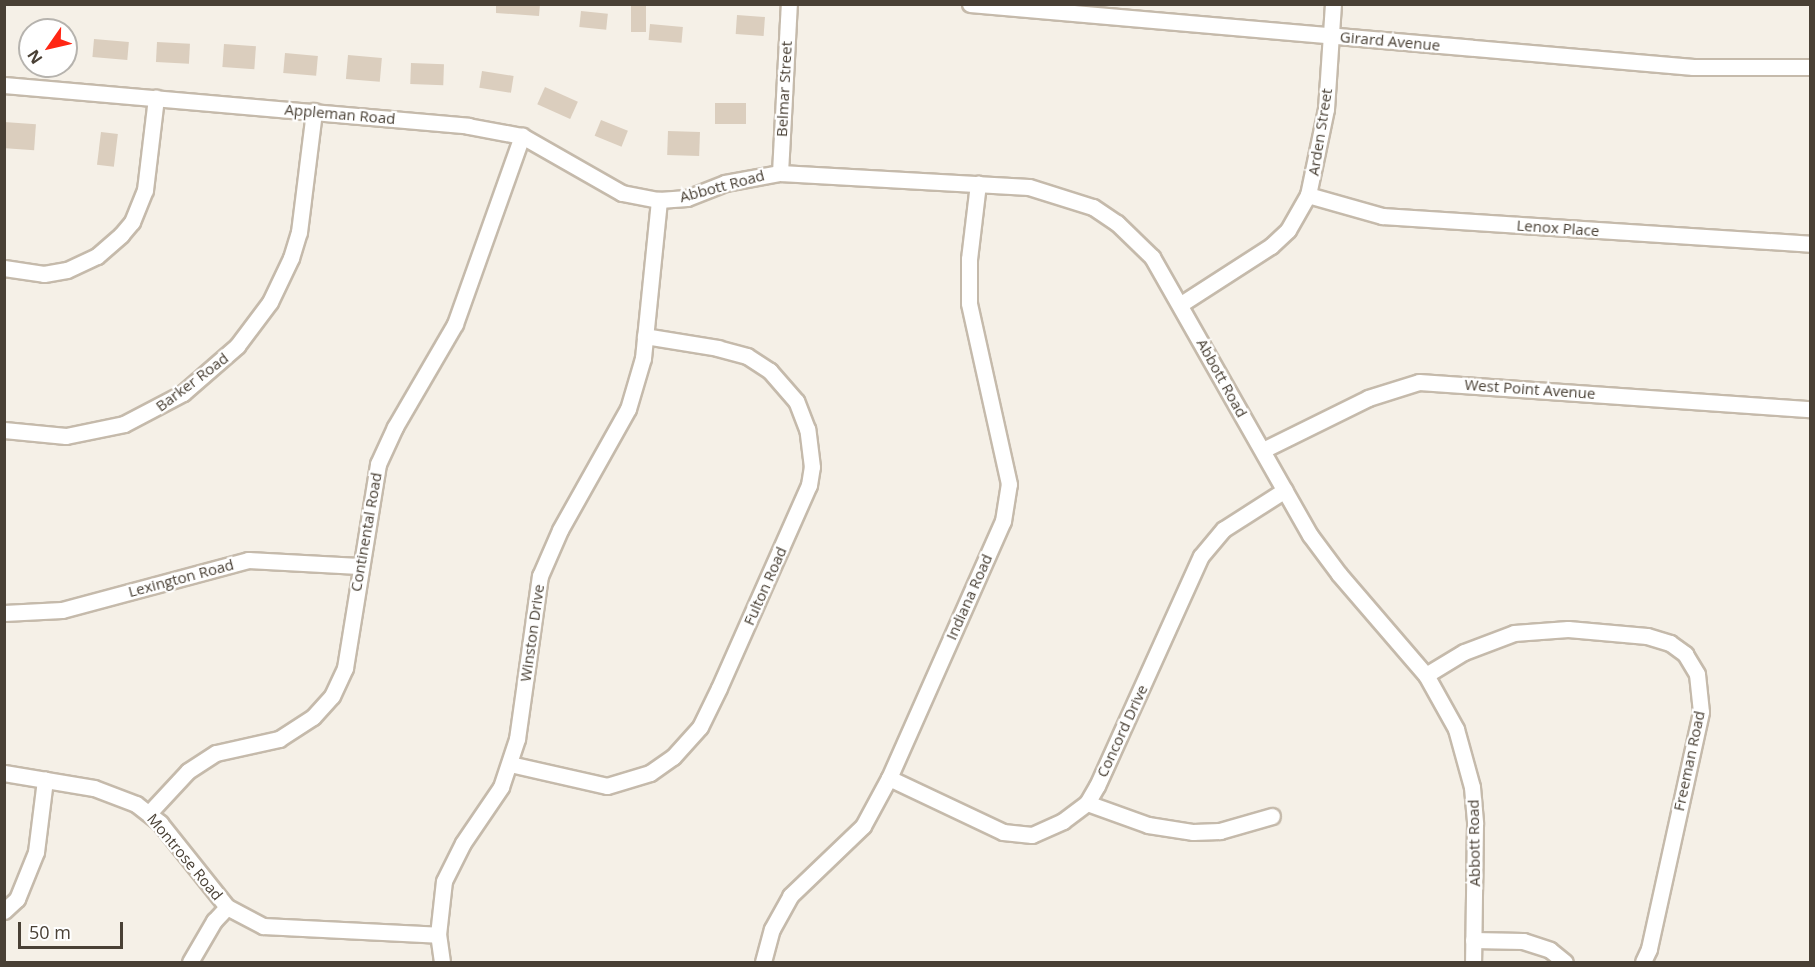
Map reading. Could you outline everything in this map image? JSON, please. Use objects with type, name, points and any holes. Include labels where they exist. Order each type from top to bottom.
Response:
[{"type":"street","name":"Belmar Street","points":[[780,173],[789,4]]},
{"type":"street","name":"Girard Avenue","points":[[970,4],[1693,68],[1810,67]]},
{"type":"street","name":"Arden Street","points":[[1181,304],[1271,246],[1288,230],[1308,195],[1326,109],[1333,4]]},
{"type":"street","name":"Appleman Road","points":[[4,85],[468,126],[522,136],[622,193],[659,200]]},
{"type":"street","points":[[4,268],[44,274],[67,270],[97,256],[121,235],[132,222],[146,190],[156,98]]},
{"type":"street","name":"Barker Road","points":[[4,430],[66,436],[124,424],[183,393],[237,346],[270,302],[291,258],[299,232],[315,111]]},
{"type":"street","name":"Continental Road","points":[[149,813],[188,771],[216,753],[279,739],[324,708],[345,669],[359,566],[378,464],[395,427],[454,324],[522,136]]},
{"type":"street","name":"Abbott Road","points":[[659,200],[687,198],[725,183],[780,173],[1042,189],[1093,207],[1118,223],[1152,257],[1181,304],[1310,535],[1339,574],[1426,675],[1456,729],[1472,788],[1473,963]]},
{"type":"street","name":"Indiana Road","points":[[763,963],[782,907],[863,826],[889,778],[1003,521],[1009,484],[969,303],[969,259],[978,184]]},
{"type":"street","name":"Lenox Place","points":[[1308,195],[1382,216],[1810,244]]},
{"type":"street","name":"Winston Drive","points":[[442,963],[438,935],[444,881],[463,843],[501,787],[510,764],[517,739],[540,576],[560,530],[628,409],[645,336],[659,200]]},
{"type":"street","name":"Fulton Road","points":[[510,764],[607,786],[650,773],[673,757],[700,727],[809,485],[812,466],[807,429],[796,401],[770,371],[747,356],[718,348],[645,336]]},
{"type":"street","name":"West Point Avenue","points":[[1263,450],[1368,398],[1419,382],[1810,409]]},
{"type":"street","name":"Concord Drive","points":[[1086,803],[1201,556],[1224,529],[1285,490]]},
{"type":"street","name":"Lexington Road","points":[[4,612],[62,610],[248,560],[359,566]]},
{"type":"street","name":"Freeman Road","points":[[1426,675],[1490,639],[1525,632],[1568,629],[1647,636],[1670,643],[1685,654],[1697,674],[1701,712],[1649,949],[1643,963]]},
{"type":"street","name":"Montrose Road","points":[[4,772],[105,792],[149,813],[227,907],[263,926],[438,935]]},
{"type":"street","points":[[889,778],[1003,832],[1043,832],[1086,803],[1148,825],[1193,832],[1220,831],[1272,816]]},
{"type":"street","points":[[4,911],[17,899],[36,852],[45,780]]},
{"type":"street","points":[[189,963],[207,931],[227,907]]},
{"type":"street","points":[[1473,940],[1523,940],[1550,950],[1565,963]]},
{"type":"building","points":[[496,4],[540,4],[539,16],[496,13]]},
{"type":"building","points":[[631,4],[646,4],[646,32],[631,32]]},
{"type":"building","points":[[581,11],[608,14],[606,30],[579,27]]},
{"type":"building","points":[[737,15],[765,17],[764,36],[736,34]]},
{"type":"building","points":[[650,24],[683,27],[681,43],[649,40]]},
{"type":"building","points":[[94,39],[129,42],[127,60],[92,57]]},
{"type":"building","points":[[157,42],[190,44],[189,64],[156,62]]},
{"type":"building","points":[[224,44],[256,46],[254,69],[222,67]]},
{"type":"building","points":[[285,53],[318,56],[316,76],[283,73]]},
{"type":"building","points":[[348,55],[382,58],[380,82],[346,79]]},
{"type":"building","points":[[411,63],[444,64],[443,85],[410,84]]},
{"type":"building","points":[[482,71],[514,76],[511,93],[479,88]]},
{"type":"building","points":[[545,87],[578,102],[570,119],[537,104]]},
{"type":"building","points":[[715,103],[746,103],[746,124],[715,124]]},
{"type":"building","points":[[601,120],[628,131],[622,147],[595,136]]},
{"type":"building","points":[[4,122],[36,124],[34,150],[4,148]]},
{"type":"building","points":[[668,131],[700,132],[699,156],[667,155]]},
{"type":"building","points":[[101,132],[118,134],[114,167],[97,165]]}]
